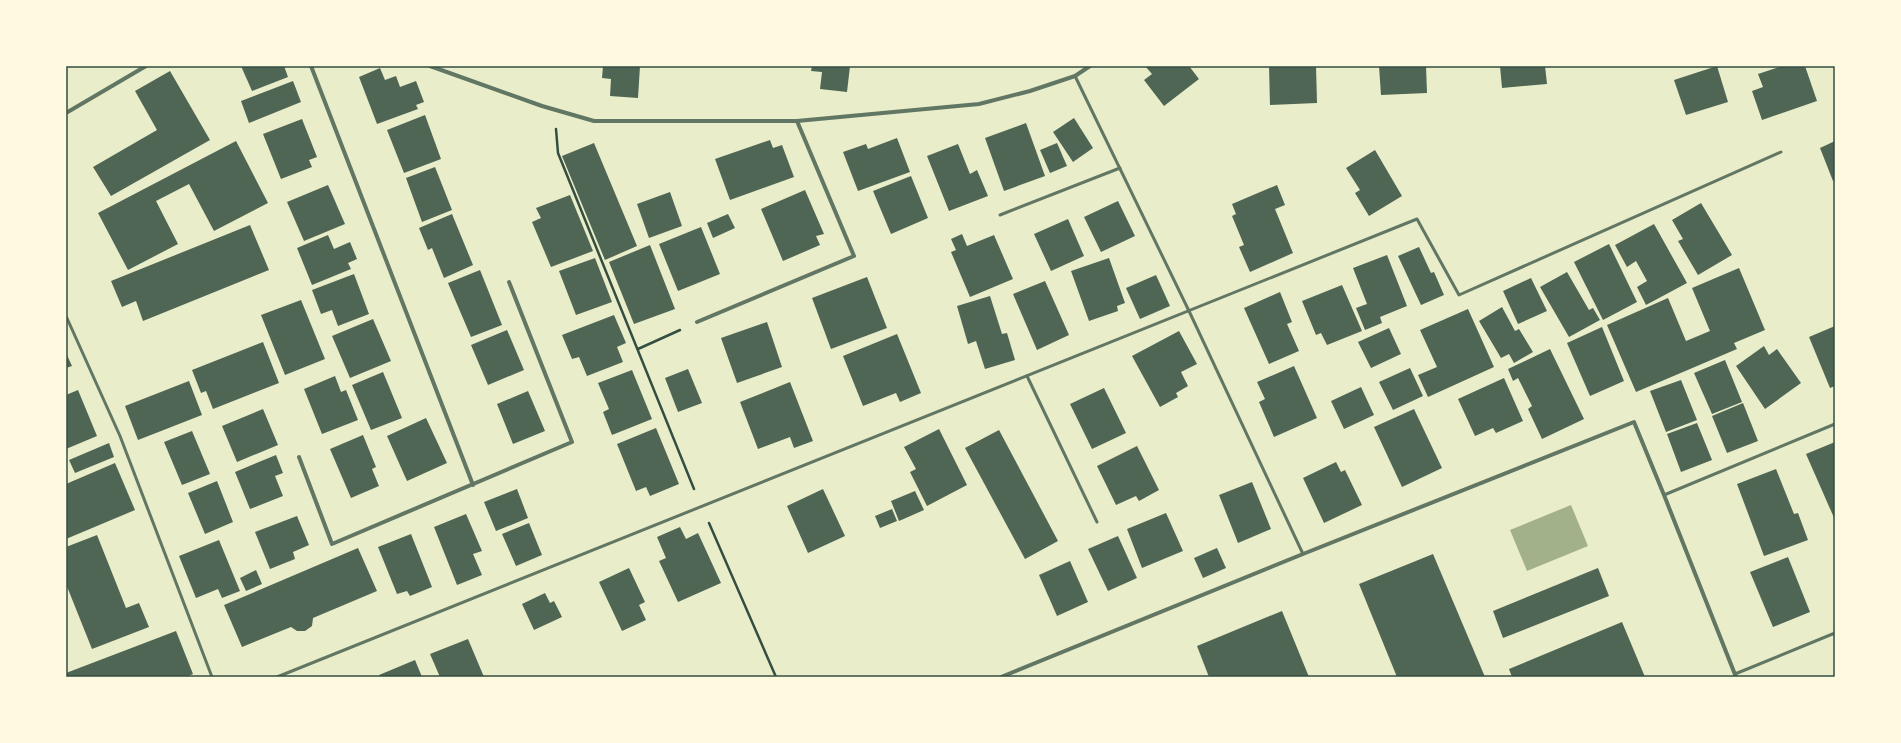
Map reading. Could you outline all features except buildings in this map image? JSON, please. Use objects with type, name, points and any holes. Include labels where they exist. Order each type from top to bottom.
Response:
[{"type":"street","points":[[66,113],[146,66]]},
{"type":"street","points":[[311,66],[473,485]]},
{"type":"street","points":[[430,66],[555,111],[594,121],[797,121],[979,104],[1030,91],[1074,76],[1090,66]]},
{"type":"street","points":[[697,322],[854,256],[797,121]]},
{"type":"street","points":[[299,458],[332,544],[572,442],[509,282]]},
{"type":"street","points":[[1001,677],[1303,554],[1634,422],[1735,676]]},
{"type":"lane","points":[[1074,76],[1189,311],[1303,554]]},
{"type":"lane","points":[[277,677],[702,508],[1418,219],[1459,295],[1781,152]]},
{"type":"lane","points":[[1000,215],[1120,168]]},
{"type":"lane","points":[[66,316],[120,436],[212,677]]},
{"type":"lane","points":[[1027,376],[1097,522]]},
{"type":"lane","points":[[1664,495],[1835,424]]},
{"type":"lane","points":[[1735,676],[1835,634]]},
{"type":"path","points":[[555,111],[558,153],[702,508],[776,677]]},
{"type":"path","points":[[638,349],[697,322]]},
{"type":"shaded area","points":[[1571,505],[1588,546],[1527,571],[1510,530]]}]
